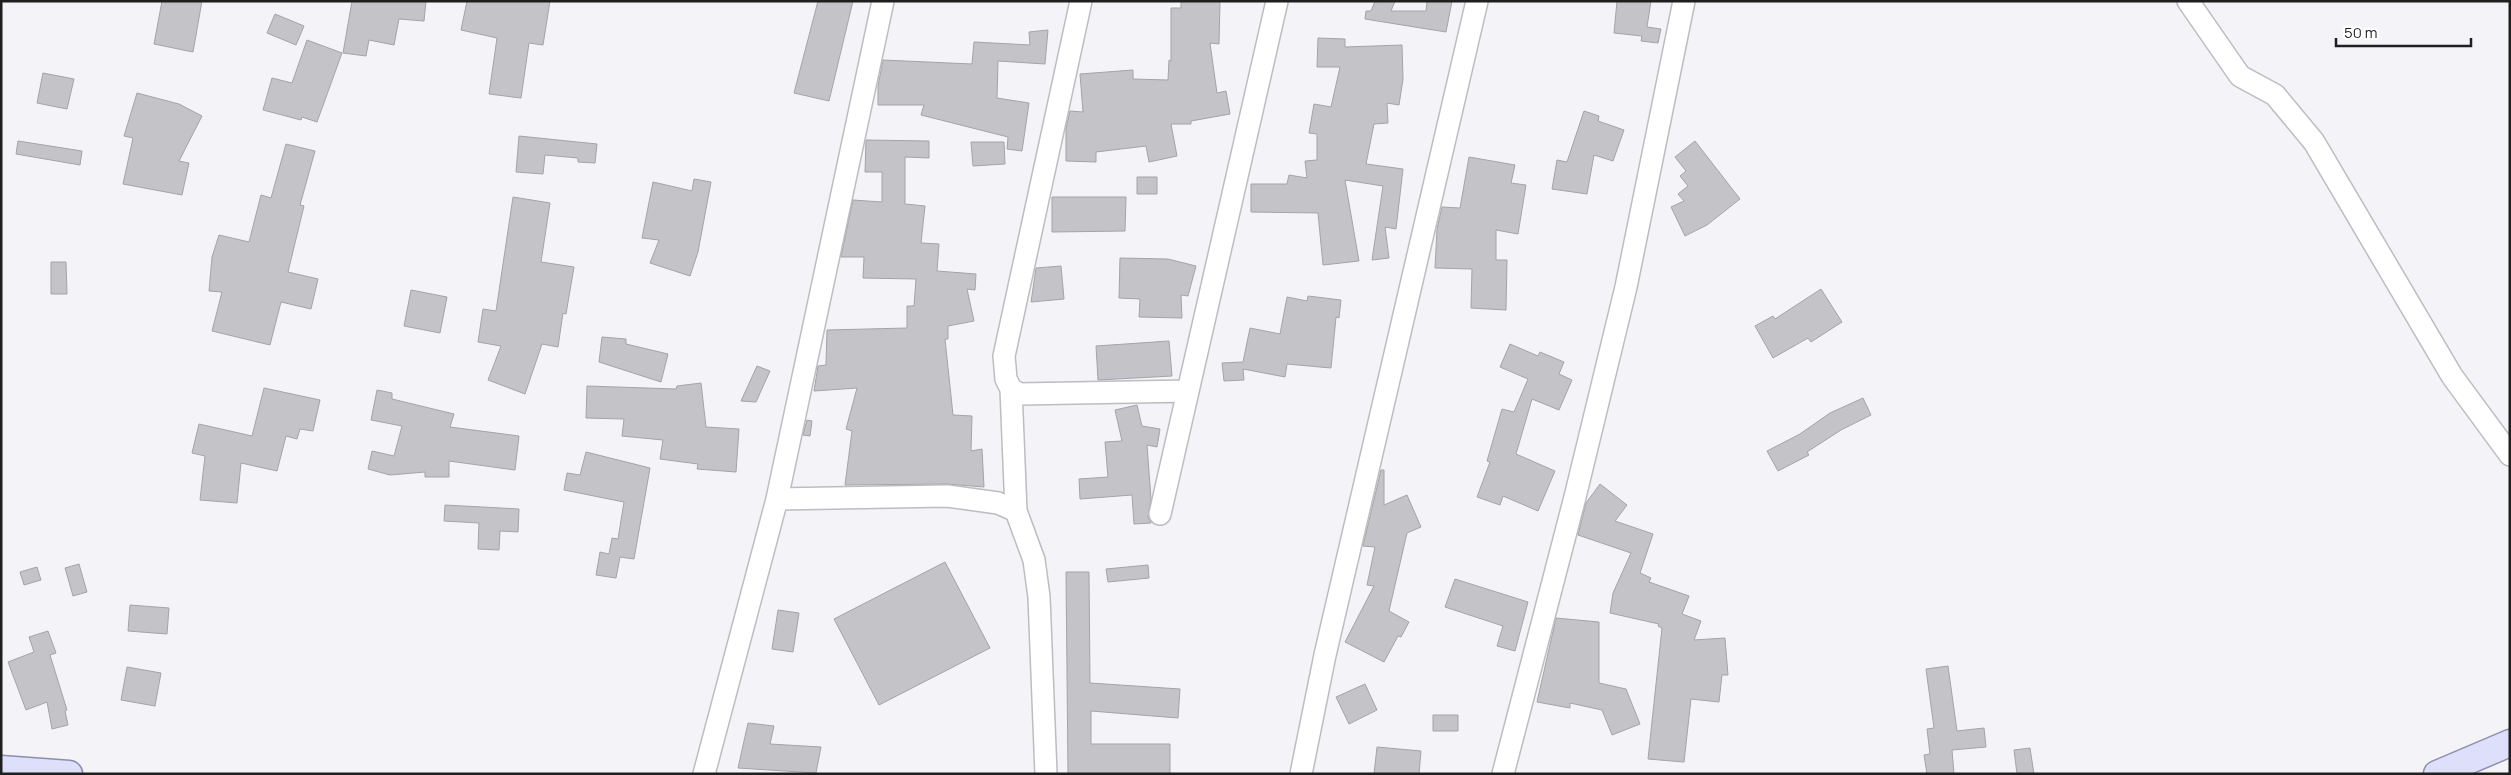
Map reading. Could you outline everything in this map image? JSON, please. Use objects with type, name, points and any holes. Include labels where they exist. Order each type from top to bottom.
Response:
[{"type":"main road","points":[[2438,774],[2510,743]]},
{"type":"main road","points":[[1,769],[63,773]]},
{"type":"street","points":[[704,774],[777,499],[883,1]]},
{"type":"street","points":[[1046,774],[1039,597],[1034,560],[1016,511],[1011,389],[1006,379],[1004,356],[1081,1]]},
{"type":"street","points":[[1160,514],[1277,1]]},
{"type":"street","points":[[1301,774],[1329,636],[1477,1]]},
{"type":"street","points":[[1503,774],[1573,507],[1626,287],[1684,1]]},
{"type":"street","points":[[2188,1],[2240,76],[2276,94],[2314,142],[2452,376],[2510,455]]},
{"type":"street","points":[[1011,389],[1019,394],[1188,391]]},
{"type":"street","points":[[777,499],[946,496],[998,503],[1016,511]]},
{"type":"building","points":[[162,1],[202,1],[193,52],[154,44]]},
{"type":"building","points":[[352,1],[426,1],[424,21],[399,19],[394,45],[369,40],[366,56],[343,53]]},
{"type":"building","points":[[467,1],[550,1],[543,45],[529,43],[521,98],[489,94],[497,38],[461,30]]},
{"type":"building","points":[[818,1],[853,1],[829,101],[794,93]]},
{"type":"building","points":[[1181,1],[1220,1],[1219,44],[1210,43],[1217,93],[1226,91],[1230,114],[1191,121],[1191,124],[1171,124],[1177,156],[1149,162],[1146,146],[1096,152],[1096,162],[1066,161],[1066,128],[1070,111],[1083,112],[1080,74],[1133,70],[1133,79],[1168,80],[1169,60],[1171,61],[1171,8],[1181,8]]},
{"type":"building","points":[[1375,1],[1395,1],[1391,11],[1426,11],[1427,1],[1452,1],[1446,32],[1365,19],[1366,11],[1371,11]]},
{"type":"building","points":[[1617,1],[1651,1],[1647,27],[1661,29],[1658,43],[1641,41],[1642,36],[1614,33]]},
{"type":"building","points":[[275,14],[304,26],[296,45],[267,33]]},
{"type":"building","points":[[1048,30],[1045,64],[998,61],[997,98],[1029,103],[1022,151],[1007,149],[1008,137],[921,115],[924,105],[878,105],[878,86],[883,60],[972,64],[974,42],[1030,45],[1029,32]]},
{"type":"building","points":[[1318,38],[1345,39],[1345,47],[1402,45],[1403,79],[1399,105],[1387,103],[1388,123],[1374,124],[1366,164],[1403,169],[1396,229],[1385,227],[1389,258],[1372,260],[1383,186],[1345,180],[1359,261],[1323,265],[1318,213],[1251,212],[1251,184],[1287,184],[1289,175],[1307,178],[1305,161],[1317,160],[1317,134],[1309,133],[1314,104],[1331,107],[1340,67],[1317,67]]},
{"type":"building","points":[[307,40],[342,53],[317,122],[302,117],[301,120],[263,110],[272,78],[292,83]]},
{"type":"building","points":[[43,73],[74,79],[67,109],[37,103]]},
{"type":"building","points":[[137,93],[179,104],[202,116],[179,161],[189,163],[182,195],[123,184],[133,138],[124,136]]},
{"type":"building","points":[[1584,111],[1599,116],[1598,121],[1624,130],[1613,161],[1594,155],[1587,194],[1552,189],[1557,160],[1567,162]]},
{"type":"building","points":[[519,136],[597,144],[595,163],[578,162],[578,158],[545,155],[543,174],[516,172]]},
{"type":"building","points":[[866,140],[929,141],[929,158],[905,157],[905,204],[925,206],[921,243],[939,244],[937,271],[976,274],[975,290],[967,289],[974,321],[948,326],[948,339],[945,339],[953,415],[972,416],[971,451],[982,449],[984,487],[947,484],[845,485],[852,431],[846,429],[857,388],[814,391],[818,366],[826,365],[827,330],[907,328],[907,306],[914,306],[916,279],[863,278],[864,257],[841,257],[853,200],[882,202],[882,172],[865,172]]},
{"type":"building","points":[[18,141],[82,151],[80,165],[16,154]]},
{"type":"building","points":[[1695,141],[1740,199],[1707,225],[1685,236],[1671,207],[1684,201],[1678,194],[1688,186],[1680,176],[1686,171],[1675,157]]},
{"type":"building","points":[[971,142],[1004,142],[1005,164],[973,166]]},
{"type":"building","points":[[286,144],[315,151],[300,205],[304,206],[288,272],[318,279],[311,309],[281,302],[270,345],[212,331],[222,292],[209,291],[212,257],[219,235],[249,242],[261,195],[271,198]]},
{"type":"building","points":[[1469,157],[1515,165],[1511,183],[1526,185],[1518,234],[1496,230],[1496,260],[1507,260],[1506,310],[1471,308],[1472,269],[1435,268],[1437,229],[1442,207],[1460,208]]},
{"type":"building","points":[[1137,177],[1157,177],[1157,194],[1137,194]]},
{"type":"building","points":[[694,179],[711,182],[698,252],[690,276],[650,263],[659,240],[642,238],[653,182],[692,191]]},
{"type":"building","points":[[513,197],[550,203],[541,262],[574,267],[566,314],[563,313],[558,347],[542,344],[525,394],[488,380],[501,346],[478,342],[483,309],[496,311]]},
{"type":"building","points":[[1052,197],[1126,197],[1125,231],[1052,232]]},
{"type":"building","points":[[1120,258],[1168,259],[1196,266],[1188,296],[1181,295],[1182,318],[1139,317],[1140,299],[1119,298]]},
{"type":"building","points":[[51,262],[66,262],[67,294],[51,294]]},
{"type":"building","points":[[1061,266],[1064,299],[1031,302],[1036,268]]},
{"type":"building","points":[[1821,289],[1842,322],[1811,342],[1808,338],[1773,358],[1755,326],[1773,316],[1775,319]]},
{"type":"building","points":[[411,290],[447,297],[440,333],[404,326]]},
{"type":"building","points":[[1308,296],[1341,300],[1339,318],[1336,317],[1331,368],[1287,364],[1285,377],[1243,369],[1244,380],[1224,381],[1222,363],[1243,362],[1250,328],[1280,334],[1287,297],[1307,301]]},
{"type":"building","points":[[602,337],[626,339],[626,344],[668,354],[661,382],[599,362]]},
{"type":"building","points":[[1169,341],[1172,376],[1098,380],[1096,346]]},
{"type":"building","points":[[1510,344],[1538,356],[1540,352],[1564,362],[1559,374],[1572,380],[1559,410],[1532,399],[1516,454],[1555,471],[1538,511],[1503,496],[1500,505],[1477,497],[1490,462],[1487,461],[1502,409],[1514,412],[1528,379],[1500,367]]},
{"type":"building","points":[[757,366],[770,371],[756,402],[741,401]]},
{"type":"building","points":[[701,383],[706,427],[739,429],[736,472],[697,469],[698,464],[660,459],[663,440],[622,436],[624,419],[586,418],[587,386],[676,389],[677,386]]},
{"type":"building","points":[[264,388],[320,400],[313,431],[300,429],[297,439],[286,436],[277,471],[241,463],[237,503],[200,500],[205,456],[192,453],[199,424],[252,436]]},
{"type":"building","points":[[377,390],[392,393],[392,399],[454,414],[450,427],[519,436],[515,470],[449,461],[449,477],[425,477],[425,472],[390,475],[368,469],[372,451],[394,456],[402,426],[371,420]]},
{"type":"building","points":[[1863,398],[1871,415],[1841,430],[1807,452],[1809,455],[1778,471],[1767,451],[1800,434],[1830,413]]},
{"type":"building","points":[[1137,405],[1142,426],[1160,429],[1157,447],[1147,445],[1151,499],[1148,517],[1151,523],[1134,524],[1132,495],[1080,499],[1079,479],[1108,477],[1105,442],[1122,441],[1115,410]]},
{"type":"building","points":[[807,420],[812,421],[810,436],[803,435]]},
{"type":"building","points":[[586,452],[650,468],[634,559],[620,557],[616,578],[596,575],[600,552],[609,554],[612,538],[618,539],[624,502],[564,490],[567,473],[580,475]]},
{"type":"building","points":[[1381,470],[1384,470],[1384,505],[1407,495],[1421,527],[1407,533],[1389,611],[1409,622],[1401,637],[1398,636],[1384,662],[1345,642],[1374,586],[1367,585],[1375,547],[1363,546]]},
{"type":"building","points":[[1600,484],[1627,505],[1615,521],[1653,534],[1640,573],[1651,578],[1649,582],[1689,596],[1682,614],[1701,621],[1694,640],[1725,638],[1728,675],[1722,675],[1719,702],[1691,699],[1684,762],[1648,759],[1662,628],[1658,626],[1659,624],[1610,613],[1613,593],[1631,553],[1578,535],[1586,503]]},
{"type":"building","points":[[445,505],[519,509],[518,532],[500,531],[499,550],[478,549],[479,523],[444,521]]},
{"type":"building","points":[[945,562],[990,648],[879,705],[834,619]]},
{"type":"building","points":[[79,564],[87,592],[73,596],[65,568]]},
{"type":"building","points":[[1148,565],[1149,578],[1108,582],[1106,569]]},
{"type":"building","points":[[37,567],[41,580],[24,585],[20,572]]},
{"type":"building","points":[[1066,572],[1089,572],[1090,683],[1180,689],[1178,718],[1091,711],[1091,744],[1170,744],[1170,774],[1068,774]]},
{"type":"building","points":[[1455,579],[1528,602],[1515,651],[1497,646],[1503,626],[1445,607]]},
{"type":"building","points":[[130,605],[169,608],[167,634],[128,631]]},
{"type":"building","points":[[778,610],[799,613],[793,652],[772,649]]},
{"type":"building","points":[[1556,618],[1599,622],[1599,683],[1626,689],[1640,724],[1612,735],[1602,710],[1570,703],[1570,708],[1537,702]]},
{"type":"building","points":[[48,631],[56,653],[50,655],[67,710],[65,711],[68,725],[52,729],[47,702],[26,710],[8,662],[34,652],[29,637]]},
{"type":"building","points":[[1948,666],[1957,731],[1984,728],[1986,747],[1952,750],[1954,774],[1927,774],[1924,755],[1930,754],[1927,729],[1934,728],[1926,669]]},
{"type":"building","points":[[127,667],[161,673],[155,706],[121,700]]},
{"type":"building","points":[[1365,684],[1377,710],[1349,724],[1336,697]]},
{"type":"building","points":[[1433,715],[1458,715],[1458,731],[1433,731]]},
{"type":"building","points":[[748,723],[774,726],[770,744],[821,747],[816,773],[738,768]]},
{"type":"building","points":[[1377,747],[1421,751],[1419,774],[1374,774]]},
{"type":"building","points":[[2030,748],[2034,774],[2017,774],[2014,750]]}]
